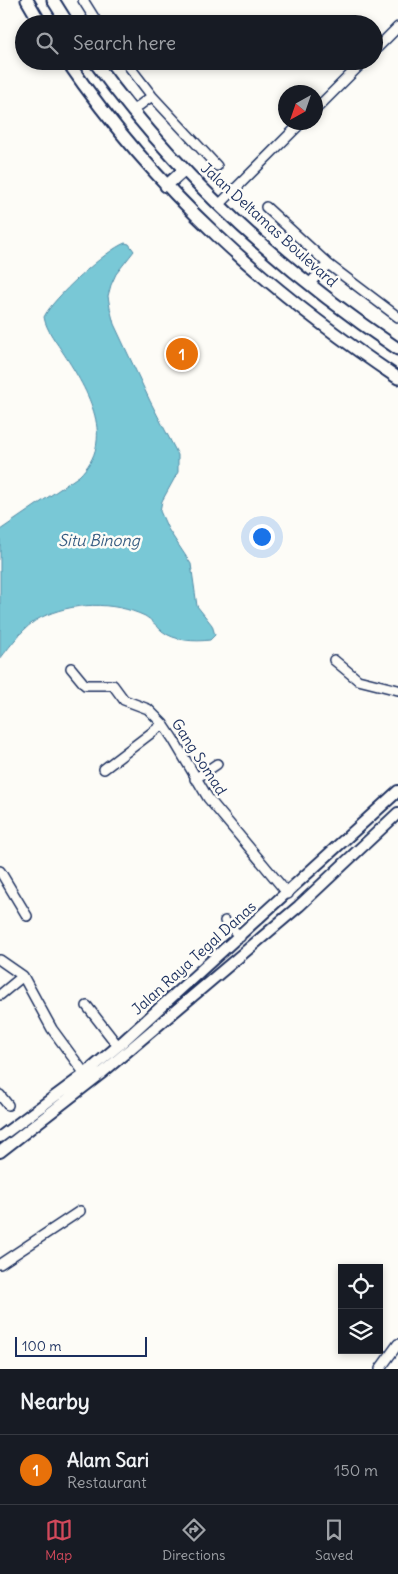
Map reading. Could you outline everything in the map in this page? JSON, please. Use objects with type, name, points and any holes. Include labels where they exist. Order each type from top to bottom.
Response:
[{"type":"main road","points":[[27,0],[36,15]]},
{"type":"main road","points":[[54,0],[63,15]]},
{"type":"main road","points":[[73,70],[125,139],[166,186],[222,242],[293,304],[398,378]]},
{"type":"main road","name":"Jalan Deltamas Boulevard","points":[[101,70],[132,111],[184,170],[220,204],[309,284],[398,349]]},
{"type":"main road","points":[[166,186],[184,170]]},
{"type":"street","points":[[83,0],[91,15]]},
{"type":"street","points":[[383,42],[398,27]]},
{"type":"street","name":"Jalan Deltamas Boulevard","points":[[132,70],[152,96],[216,166]]},
{"type":"street","points":[[323,102],[355,70]]},
{"type":"street","points":[[132,111],[152,96]]},
{"type":"street","points":[[220,204],[294,130]]},
{"type":"street","name":"Jalan Deltamas Boulevard","points":[[266,207],[328,264],[398,317]]},
{"type":"street","points":[[309,284],[328,264]]},
{"type":"street","points":[[334,660],[358,680],[398,690]]},
{"type":"street","name":"Gang Somad","points":[[71,668],[85,685],[113,685],[124,700],[148,709],[163,724],[174,739],[195,779],[208,798],[288,894]]},
{"type":"street","points":[[104,769],[163,724]]},
{"type":"street","points":[[195,779],[217,764]]},
{"type":"street","name":"Jalan Raya Tegal Danas","points":[[0,1136],[85,1074],[99,1069],[118,1046],[288,894],[398,791]]},
{"type":"street","name":"Jalan Raya Tegal Danas","points":[[0,1152],[299,906],[398,813]]},
{"type":"street","points":[[355,832],[366,843]]},
{"type":"street","points":[[0,871],[27,916]]},
{"type":"street","points":[[224,921],[240,937]]},
{"type":"street","points":[[0,960],[23,976],[52,1029],[85,1074]]},
{"type":"street","points":[[0,995],[23,976]]},
{"type":"street","points":[[87,1006],[118,1046]]},
{"type":"street","points":[[0,1095],[8,1105]]},
{"type":"street","points":[[0,1264],[80,1211]]},
{"type":"street","points":[[380,1369],[398,1344]]},
{"type":"water","name":"Situ Binong","points":[[125,243],[129,244],[134,251],[116,274],[111,285],[108,296],[110,308],[114,324],[178,455],[178,472],[162,501],[160,511],[168,529],[191,564],[197,606],[212,625],[215,635],[210,640],[191,641],[179,639],[162,631],[145,616],[133,611],[106,606],[79,606],[52,613],[34,621],[18,636],[0,659],[0,530],[79,476],[90,462],[96,447],[95,415],[89,399],[73,368],[49,332],[44,317],[57,299],[80,276],[105,255]]},
{"type":"place","name":"Alam Sari","points":[[182,354]]}]
